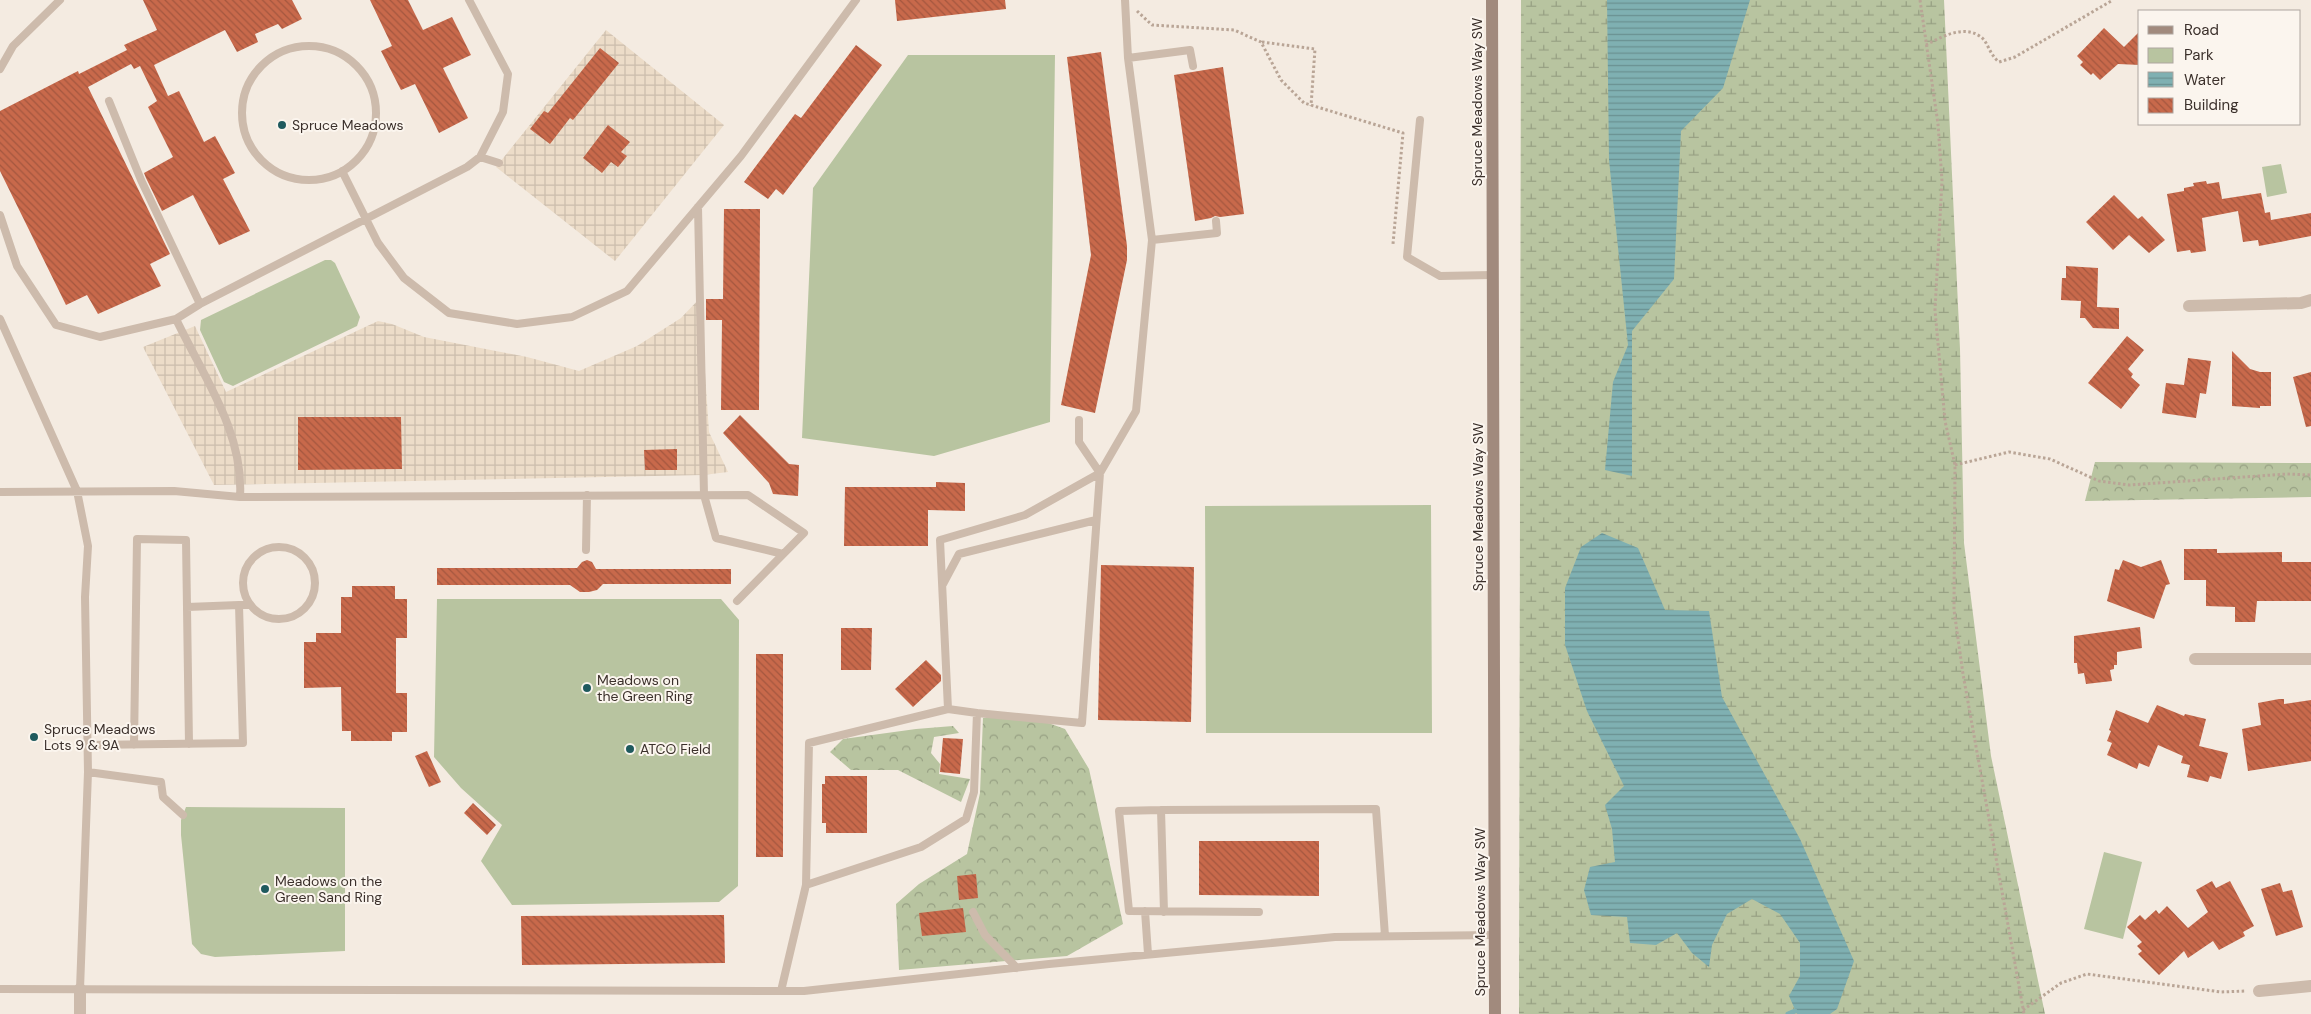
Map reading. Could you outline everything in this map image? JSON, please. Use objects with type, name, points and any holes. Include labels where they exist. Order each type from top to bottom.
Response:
[{"type":"main road","name":"Spruce Meadows Way SW","points":[[1492,0],[1495,1014]]},
{"type":"street","points":[[2189,306],[2301,304],[2311,300]]},
{"type":"street","points":[[2195,659],[2311,659]]},
{"type":"street","points":[[2259,991],[2311,986]]},
{"type":"street","points":[[80,989],[80,1014]]},
{"type":"lane","points":[[0,69],[13,46],[60,0]]},
{"type":"lane","points":[[0,215],[17,266],[56,325],[100,337],[176,319],[200,304],[467,167],[480,157],[503,112],[508,74],[469,0]]},
{"type":"lane","points":[[342,171],[378,243],[404,278],[449,313],[516,324],[572,318],[627,291],[740,156],[856,0]]},
{"type":"lane","points":[[781,991],[806,885],[808,743],[948,708],[977,713],[1082,723],[1100,473],[1136,411],[1152,240],[1128,58],[1125,0]]},
{"type":"lane","points":[[316,46],[337,52],[354,63],[367,80],[375,100],[376,121],[370,141],[358,158],[342,171],[320,179],[296,179],[275,171],[257,156],[249,143],[245,136],[241,114],[245,91],[256,70],[274,55],[296,47],[316,46]]},
{"type":"lane","points":[[1128,58],[1190,50],[1193,66]]},
{"type":"lane","points":[[109,101],[141,180],[200,304]]},
{"type":"lane","points":[[1420,120],[1407,257],[1440,276],[1492,275]]},
{"type":"lane","points":[[480,157],[499,163]]},
{"type":"lane","points":[[698,207],[704,495],[716,538],[784,554]]},
{"type":"lane","points":[[1152,240],[1217,233],[1216,221]]},
{"type":"lane","points":[[0,319],[77,491],[88,546],[85,596],[88,772],[80,989]]},
{"type":"lane","points":[[176,319],[227,419],[236,451],[241,484],[240,497]]},
{"type":"lane","points":[[1079,420],[1079,442],[1100,473]]},
{"type":"lane","points":[[948,708],[940,540],[1025,515],[1100,473]]},
{"type":"lane","points":[[0,492],[174,491],[240,497],[748,495],[804,533],[737,600]]},
{"type":"lane","points":[[586,495],[586,550]]},
{"type":"lane","points":[[942,586],[959,554],[1096,520]]},
{"type":"lane","points":[[134,745],[137,539],[186,540],[189,744]]},
{"type":"lane","points":[[273,548],[295,552],[304,558],[311,567],[314,589],[304,609],[282,619],[270,618],[259,613],[250,604],[244,593],[243,581],[246,569],[252,559],[262,551],[273,548]]},
{"type":"lane","points":[[187,607],[250,604]]},
{"type":"lane","points":[[87,746],[244,743],[240,605]]},
{"type":"lane","points":[[806,885],[921,848],[966,819],[974,792],[977,713]]},
{"type":"lane","points":[[88,772],[161,782],[163,797],[183,814]]},
{"type":"lane","points":[[1259,912],[1129,911],[1119,811],[1376,809],[1385,936]]},
{"type":"lane","points":[[1161,810],[1164,912]]},
{"type":"lane","points":[[1145,911],[1148,954]]},
{"type":"lane","points":[[973,912],[985,935],[1016,968]]},
{"type":"lane","points":[[0,989],[804,991],[1148,954],[1336,937],[1495,935]]},
{"type":"path","points":[[1125,0],[1152,25],[1234,30],[1261,42],[1315,49],[1311,106]]},
{"type":"path","points":[[1920,0],[1938,124],[1942,180],[1935,310],[1945,421],[1955,465],[1954,610],[1962,674],[2023,1012],[2061,983],[2087,974],[2221,992],[2259,991]]},
{"type":"path","points":[[1926,45],[1947,34],[1970,32],[1982,38],[1991,55],[1999,62],[2015,57],[2112,0]]},
{"type":"path","points":[[1261,42],[1281,80],[1304,103],[1403,133],[1393,244]]},
{"type":"path","points":[[1955,465],[2009,452],[2050,459],[2099,481],[2129,484],[2287,474],[2311,475]]},
{"type":"green space","points":[[1521,0],[1944,0],[1960,349],[1964,543],[1991,756],[2045,1014],[1519,1014]]},
{"type":"green space","points":[[908,55],[1055,55],[1050,422],[934,456],[802,438],[813,188]]},
{"type":"green space","points":[[2281,164],[2287,193],[2267,197],[2262,167]]},
{"type":"green space","points":[[325,260],[331,260],[335,263],[360,317],[357,326],[233,386],[224,382],[200,330],[201,320]]},
{"type":"green space","points":[[2095,462],[2311,463],[2311,497],[2085,501]]},
{"type":"green space","points":[[1431,505],[1432,733],[1206,733],[1205,506]]},
{"type":"green space","name":"Meadows on the Green Ring","points":[[437,599],[721,599],[739,620],[738,886],[719,902],[512,905],[481,861],[502,825],[461,788],[434,757]]},
{"type":"green space","points":[[1023,714],[1065,729],[1089,769],[1123,924],[1067,956],[899,970],[896,904],[919,884],[967,854],[980,793],[983,718]]},
{"type":"green space","points":[[953,726],[959,733],[934,737],[931,753],[940,764],[939,774],[970,779],[961,802],[898,770],[851,770],[830,752],[843,739]]},
{"type":"green space","name":"Meadows on the Green Sand Ring","points":[[186,807],[345,808],[345,951],[215,957],[201,954],[192,944],[181,835],[181,820]]},
{"type":"green space","points":[[2104,852],[2142,862],[2123,939],[2084,929]]},
{"type":"shaded area","points":[[606,30],[724,125],[615,261],[496,167]]},
{"type":"shaded area","points":[[700,298],[709,432],[728,472],[703,475],[214,485],[143,347],[195,326],[226,392],[378,321],[392,324],[424,337],[527,357],[579,371],[637,346],[681,318]]},
{"type":"water","points":[[1607,0],[1750,0],[1723,88],[1681,131],[1674,279],[1632,331],[1632,476],[1605,470],[1613,382],[1628,345],[1609,160]]},
{"type":"water","points":[[1602,533],[1638,548],[1665,610],[1709,611],[1722,697],[1800,839],[1854,961],[1837,1009],[1830,1014],[1797,1014],[1789,996],[1800,976],[1800,943],[1780,914],[1752,899],[1727,914],[1712,945],[1709,967],[1692,953],[1677,933],[1656,945],[1630,943],[1627,917],[1591,915],[1584,890],[1590,867],[1615,862],[1612,829],[1605,805],[1624,786],[1587,711],[1565,645],[1565,588],[1581,547]]},
{"type":"building","points":[[143,0],[292,0],[302,19],[282,29],[278,24],[255,34],[258,42],[237,52],[225,30],[154,65],[168,96],[179,91],[204,142],[215,136],[235,173],[223,179],[250,231],[219,245],[193,195],[162,211],[146,178],[144,173],[173,157],[148,107],[157,101],[140,66],[134,69],[131,64],[88,87],[170,254],[150,264],[161,286],[98,314],[87,295],[66,305],[0,171],[0,111],[78,71],[79,74],[127,50],[124,45],[157,30]]},
{"type":"building","points":[[370,0],[408,0],[423,30],[452,17],[471,55],[443,68],[468,118],[439,133],[415,84],[401,90],[381,51],[392,46]]},
{"type":"building","points":[[895,0],[1005,0],[1006,9],[897,21]]},
{"type":"building","points":[[2104,28],[2124,47],[2138,33],[2138,65],[2118,64],[2100,80],[2080,65],[2083,62],[2077,56]]},
{"type":"building","points":[[856,45],[882,65],[783,195],[776,189],[768,199],[744,182],[795,114],[801,118]]},
{"type":"building","points":[[600,48],[619,63],[573,120],[570,118],[550,144],[530,129],[544,111],[548,113]]},
{"type":"building","points":[[1101,52],[1127,246],[1127,260],[1095,413],[1061,405],[1091,255],[1067,57]]},
{"type":"building","points":[[1223,67],[1244,214],[1215,216],[1195,221],[1174,75]]},
{"type":"building","points":[[608,125],[630,142],[621,152],[627,156],[618,167],[611,162],[602,173],[583,158]]},
{"type":"building","points":[[2206,181],[2207,184],[2219,182],[2222,199],[2261,193],[2265,213],[2270,212],[2271,220],[2311,213],[2311,236],[2259,246],[2258,240],[2243,242],[2238,211],[2202,218],[2206,251],[2191,253],[2190,250],[2177,252],[2167,194],[2184,191],[2184,188],[2194,186],[2193,183]]},
{"type":"building","points":[[2114,195],[2138,219],[2142,216],[2165,240],[2149,253],[2129,235],[2113,250],[2086,222]]},
{"type":"building","points":[[724,209],[760,209],[759,410],[721,410],[722,320],[706,320],[706,299],[723,299]]},
{"type":"building","points":[[2066,266],[2098,268],[2097,307],[2119,308],[2119,329],[2093,328],[2085,318],[2080,318],[2081,301],[2061,300],[2062,278],[2066,278]]},
{"type":"building","points":[[2127,336],[2144,350],[2128,369],[2133,374],[2131,377],[2140,385],[2121,409],[2088,383]]},
{"type":"building","points":[[2232,351],[2250,369],[2260,372],[2271,372],[2271,406],[2260,406],[2260,408],[2232,406]]},
{"type":"building","points":[[2188,358],[2211,361],[2206,394],[2200,393],[2196,418],[2162,413],[2166,383],[2184,385]]},
{"type":"building","points":[[2311,372],[2311,426],[2306,427],[2293,377]]},
{"type":"building","points":[[740,415],[789,464],[799,465],[798,496],[773,494],[769,483],[723,433]]},
{"type":"building","points":[[298,417],[401,417],[402,469],[298,470]]},
{"type":"building","points":[[677,449],[677,470],[645,470],[644,450]]},
{"type":"building","points":[[936,482],[965,483],[965,511],[928,510],[928,546],[844,546],[845,487],[936,487]]},
{"type":"building","points":[[2184,549],[2217,549],[2217,553],[2282,552],[2282,562],[2311,562],[2311,601],[2257,601],[2255,622],[2235,622],[2235,607],[2206,606],[2206,580],[2184,580]]},
{"type":"building","points":[[587,560],[592,562],[596,569],[731,569],[731,584],[603,584],[597,590],[589,592],[580,592],[570,585],[437,585],[437,568],[577,568],[582,562]]},
{"type":"building","points":[[2123,560],[2141,567],[2161,560],[2170,584],[2166,585],[2154,619],[2107,601],[2115,569],[2119,570]]},
{"type":"building","points":[[1101,565],[1194,567],[1191,722],[1098,720]]},
{"type":"building","points":[[352,586],[395,586],[395,599],[407,599],[407,638],[396,638],[396,693],[407,693],[407,732],[392,732],[392,741],[351,741],[351,731],[342,731],[341,687],[304,688],[304,642],[316,642],[316,633],[341,633],[341,597],[352,597]]},
{"type":"building","points":[[2140,627],[2142,648],[2117,652],[2117,665],[2114,665],[2114,669],[2110,670],[2112,681],[2086,684],[2084,673],[2078,674],[2077,663],[2074,663],[2074,636]]},
{"type":"building","points":[[841,628],[872,628],[871,670],[841,670]]},
{"type":"building","points":[[756,654],[783,654],[783,857],[756,857]]},
{"type":"building","points":[[926,660],[941,675],[941,681],[913,707],[895,689]]},
{"type":"building","points":[[2284,699],[2284,704],[2311,700],[2311,761],[2248,771],[2242,729],[2261,725],[2258,703]]},
{"type":"building","points":[[2157,705],[2184,716],[2185,714],[2206,719],[2199,746],[2228,753],[2221,779],[2210,776],[2208,782],[2187,777],[2190,765],[2181,763],[2183,756],[2158,745],[2149,767],[2139,763],[2137,769],[2107,755],[2112,743],[2107,741],[2111,731],[2109,730],[2116,710],[2148,723]]},
{"type":"building","points":[[943,738],[963,739],[960,774],[940,772]]},
{"type":"building","points":[[427,751],[441,782],[429,787],[415,756]]},
{"type":"building","points":[[825,776],[867,776],[867,833],[826,833],[826,823],[822,823],[822,784],[825,784]]},
{"type":"building","points":[[473,803],[496,825],[487,835],[464,813]]},
{"type":"building","points":[[1199,841],[1319,841],[1319,896],[1199,895]]},
{"type":"building","points":[[976,874],[978,898],[959,900],[957,876]]},
{"type":"building","points":[[2212,881],[2216,888],[2230,881],[2254,926],[2243,932],[2245,936],[2219,950],[2213,941],[2188,958],[2184,951],[2159,975],[2138,954],[2142,951],[2137,946],[2142,942],[2127,927],[2140,915],[2145,920],[2156,910],[2159,914],[2167,906],[2188,928],[2208,912],[2196,890]]},
{"type":"building","points":[[2280,883],[2283,892],[2292,890],[2303,927],[2276,936],[2261,889]]},
{"type":"building","points":[[963,908],[966,932],[922,936],[919,913]]},
{"type":"building","points":[[724,915],[725,963],[522,965],[521,916]]},
{"type":"waterway","points":[[1788,1014],[1795,1011]]},
{"type":"place","name":"Spruce Meadows","points":[[282,125]]},
{"type":"place","name":"Meadows on the Green Ring","points":[[587,688]]},
{"type":"place","name":"Spruce Meadows Lots 9 & 9A","points":[[34,737]]},
{"type":"place","name":"ATCO Field","points":[[630,749]]},
{"type":"place","name":"Meadows on the Green Sand Ring","points":[[265,889]]}]
